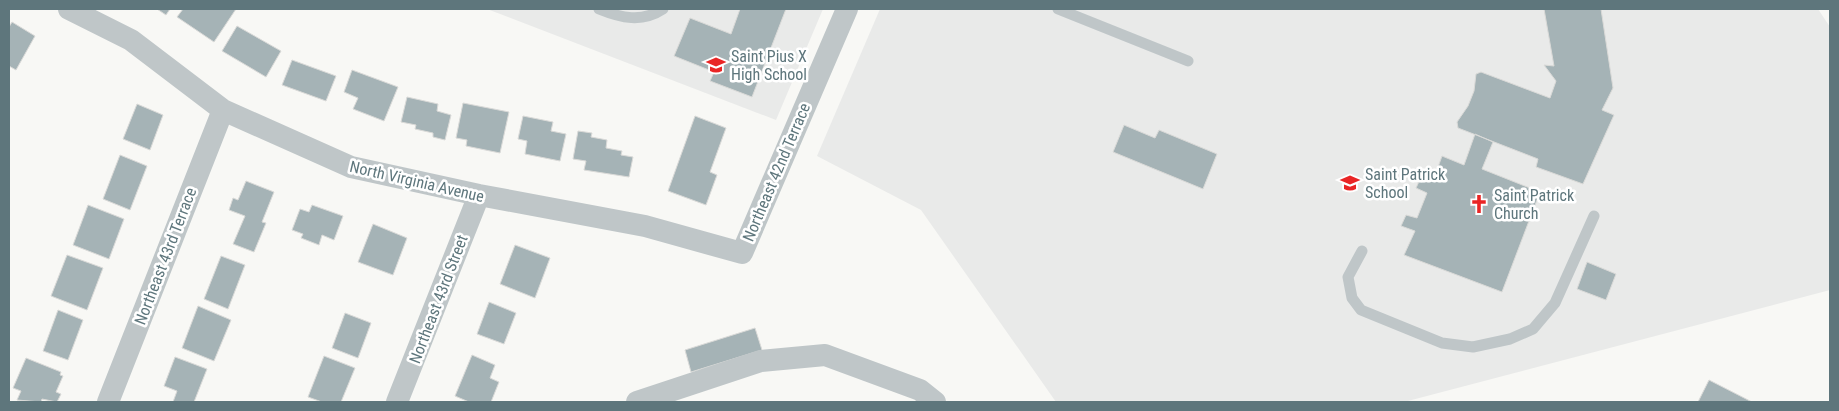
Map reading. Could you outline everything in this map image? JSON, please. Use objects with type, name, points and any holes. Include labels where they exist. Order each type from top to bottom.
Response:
[{"type":"street","name":"North Virginia Avenue","points":[[69,9],[131,40],[223,110],[351,168],[479,195],[645,226],[742,253]]},
{"type":"street","name":"Northeast 42nd Terrace","points":[[742,253],[847,9]]},
{"type":"street","name":"Northeast 43rd Terrace","points":[[108,402],[223,110]]},
{"type":"street","name":"Northeast 43rd Street","points":[[398,402],[479,195]]},
{"type":"street","points":[[637,402],[761,361],[825,355],[920,390],[935,402]]},
{"type":"lane","points":[[598,9],[628,18],[649,16],[663,9]]},
{"type":"lane","points":[[1058,9],[1188,61]]},
{"type":"lane","points":[[1362,251],[1348,277],[1352,298],[1361,310],[1442,343],[1473,347],[1510,339],[1533,329],[1556,303],[1594,216]]},
{"type":"shaded area","name":"Saint Pius X High School","points":[[487,9],[823,9],[776,120]]},
{"type":"shaded area","name":"Saint Patrick School","points":[[880,9],[1818,9],[1830,27],[1830,290],[1404,402],[1056,402],[921,210],[817,156]]},
{"type":"building","points":[[157,9],[170,9],[166,15]]},
{"type":"building","points":[[183,9],[236,9],[214,42],[177,17]]},
{"type":"building","points":[[740,9],[786,9],[752,97],[710,81],[714,72],[674,56],[690,18],[731,34]]},
{"type":"building","points":[[1544,9],[1601,9],[1613,88],[1602,110],[1614,115],[1583,184],[1536,167],[1538,159],[1458,128],[1457,122],[1468,106],[1474,91],[1476,74],[1481,72],[1550,98],[1556,81],[1544,65],[1554,66]]},
{"type":"building","points":[[12,22],[35,36],[16,70],[9,66],[9,27]]},
{"type":"building","points":[[237,26],[281,51],[266,77],[222,51]]},
{"type":"building","points":[[292,60],[336,76],[326,101],[282,85]]},
{"type":"building","points":[[352,70],[398,87],[384,121],[353,109],[358,98],[344,92]]},
{"type":"building","points":[[407,97],[438,104],[437,111],[451,115],[445,140],[433,137],[433,133],[415,129],[416,125],[401,122]]},
{"type":"building","points":[[463,103],[509,112],[500,153],[466,146],[467,140],[456,138]]},
{"type":"building","points":[[137,104],[163,115],[150,150],[123,139]]},
{"type":"building","points":[[523,116],[553,122],[551,131],[566,134],[560,161],[525,154],[527,141],[518,139]]},
{"type":"building","points":[[695,116],[726,128],[710,172],[717,175],[706,205],[668,191]]},
{"type":"building","points":[[1124,125],[1155,138],[1159,130],[1217,154],[1203,189],[1113,152]]},
{"type":"building","points":[[578,131],[592,133],[591,137],[607,140],[606,148],[622,151],[621,155],[633,157],[629,177],[584,170],[586,161],[573,159]]},
{"type":"building","name":"Saint Patrick Church","points":[[1475,134],[1493,142],[1482,169],[1540,192],[1502,292],[1404,255],[1415,231],[1401,226],[1406,215],[1417,218],[1427,193],[1416,188],[1421,177],[1433,181],[1442,156],[1464,165]]},
{"type":"building","points":[[120,155],[147,166],[130,210],[103,199]]},
{"type":"building","points":[[246,181],[274,192],[262,222],[266,223],[254,252],[233,244],[245,216],[229,210],[233,198],[238,200]]},
{"type":"building","points":[[88,205],[124,219],[109,259],[73,245]]},
{"type":"building","points":[[312,205],[343,216],[334,240],[322,235],[319,245],[301,238],[303,234],[292,230],[300,209],[309,212]]},
{"type":"building","points":[[373,224],[407,238],[393,275],[358,262]]},
{"type":"building","points":[[515,245],[550,258],[535,298],[500,284]]},
{"type":"building","points":[[67,255],[103,268],[87,310],[51,296]]},
{"type":"building","points":[[221,256],[245,265],[228,309],[204,299]]},
{"type":"building","points":[[1587,262],[1616,274],[1606,300],[1577,289]]},
{"type":"building","points":[[489,302],[516,313],[504,344],[477,334]]},
{"type":"building","points":[[198,306],[231,320],[214,361],[182,348]]},
{"type":"building","points":[[58,310],[83,320],[68,360],[43,351]]},
{"type":"building","points":[[345,313],[371,323],[358,358],[332,348]]},
{"type":"building","points":[[755,328],[762,350],[691,372],[685,350]]},
{"type":"building","points":[[472,355],[495,365],[490,378],[499,382],[491,402],[469,402],[455,396]]},
{"type":"building","points":[[324,356],[355,368],[341,402],[322,402],[308,397]]},
{"type":"building","points":[[175,357],[207,369],[194,402],[173,402],[177,391],[164,386]]},
{"type":"building","points":[[26,358],[61,372],[60,375],[63,376],[56,392],[61,394],[57,402],[42,399],[41,402],[17,400],[21,391],[13,388]]},
{"type":"building","points":[[1709,380],[1752,402],[1698,402]]},
{"type":"place","name":"Saint Pius X High School","points":[[716,65]]},
{"type":"place","name":"Saint Patrick School","points":[[1350,183]]},
{"type":"place","name":"Saint Patrick Church","points":[[1479,204]]}]
